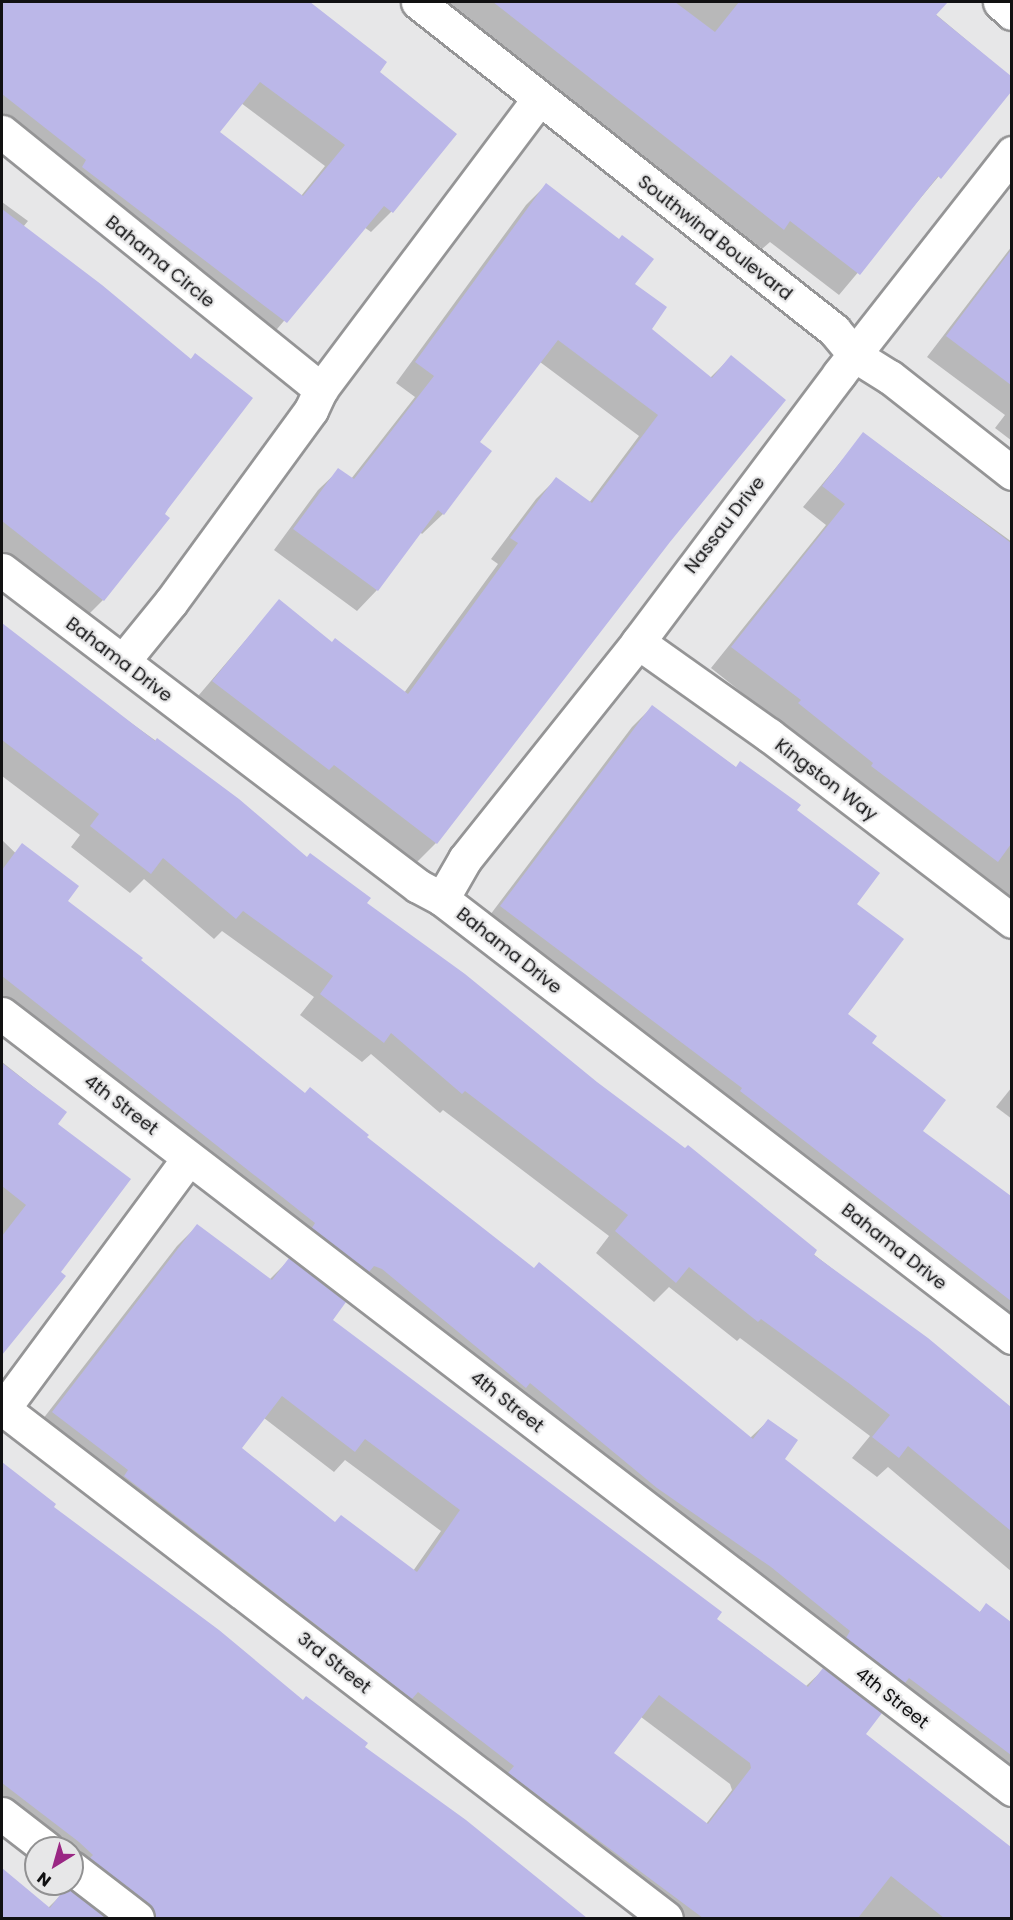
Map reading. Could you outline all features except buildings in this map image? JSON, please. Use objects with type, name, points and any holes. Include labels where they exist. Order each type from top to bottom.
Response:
[{"type":"street","name":"Southwind Boulevard","points":[[418,2],[538,100],[834,330],[856,356],[890,377],[1011,473]]},
{"type":"street","points":[[1000,2],[1011,14]]},
{"type":"street","points":[[123,662],[171,602],[311,410],[321,389],[538,100]]},
{"type":"street","name":"Bahama Circle","points":[[2,132],[321,389]]},
{"type":"street","name":"Nassau Drive","points":[[442,899],[465,859],[638,642],[1011,153]]},
{"type":"street","name":"Bahama Drive","points":[[2,570],[418,886],[442,899],[1011,1337]]},
{"type":"street","name":"Kingston Way","points":[[638,642],[769,735],[1011,921]]},
{"type":"street","name":"4th Street","points":[[2,1014],[1011,1789]]},
{"type":"street","points":[[2,1408],[189,1158]]},
{"type":"street","name":"3rd Street","points":[[2,1408],[666,1918]]},
{"type":"street","points":[[2,1814],[30,1836]]},
{"type":"street","points":[[84,1877],[137,1918]]}]
